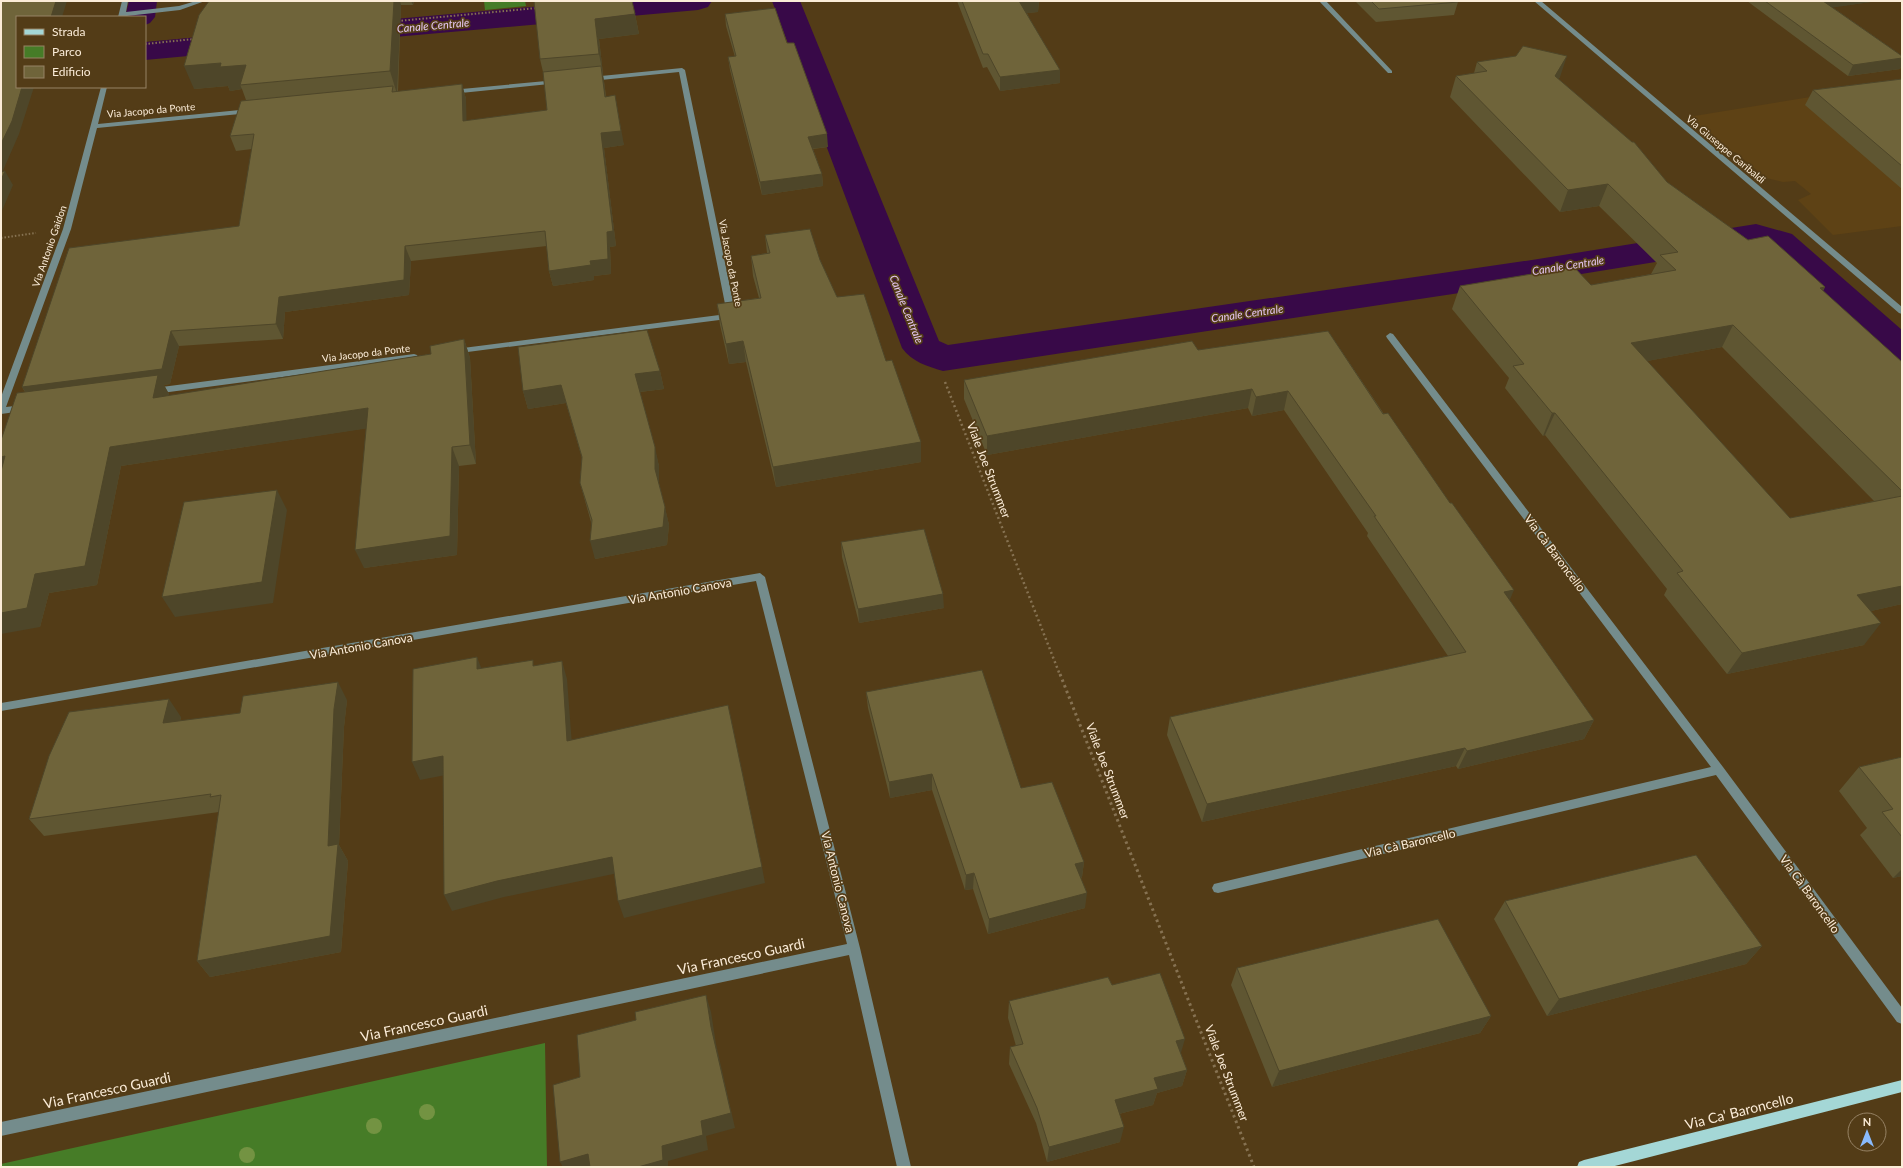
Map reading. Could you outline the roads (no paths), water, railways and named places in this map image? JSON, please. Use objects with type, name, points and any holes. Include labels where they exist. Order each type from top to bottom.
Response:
[{"type":"main road","name":"Via Ca' Baroncello","points":[[1584,1167],[1902,1086]]},
{"type":"street","points":[[125,1],[121,16],[189,6],[202,1]]},
{"type":"street","points":[[1322,1],[1390,72]]},
{"type":"street","name":"Via Giuseppe Garibaldi","points":[[1537,1],[1902,311]]},
{"type":"street","name":"Via Jacopo da Ponte","points":[[449,353],[732,316],[682,70],[579,80]]},
{"type":"street","points":[[444,93],[563,81]]},
{"type":"street","name":"Via Antonio Gaidon","points":[[1,410],[67,229],[104,88]]},
{"type":"street","name":"Via Jacopo da Ponte","points":[[95,126],[262,110]]},
{"type":"street","name":"Via Cà Baroncello","points":[[1390,336],[1719,770],[1902,1018]]},
{"type":"street","name":"Via Jacopo da Ponte","points":[[142,392],[425,356]]},
{"type":"street","points":[[1,410],[30,407]]},
{"type":"street","name":"Via Antonio Canova","points":[[1,707],[760,577],[854,948],[904,1167]]},
{"type":"street","name":"Via Cà Baroncello","points":[[1218,888],[1719,770]]},
{"type":"street","name":"Via Francesco Guardi","points":[[1,1129],[854,948]]},
{"type":"waterway","name":"Canale Centrale","points":[[140,16],[143,1]]},
{"type":"waterway","name":"Canale Centrale","points":[[338,33],[698,1]]},
{"type":"waterway","name":"Canale Centrale","points":[[786,1],[922,348],[943,358],[1532,271],[1756,235],[1779,242],[1902,351]]},
{"type":"waterway","name":"Canale Centrale","points":[[146,51],[253,41]]}]
